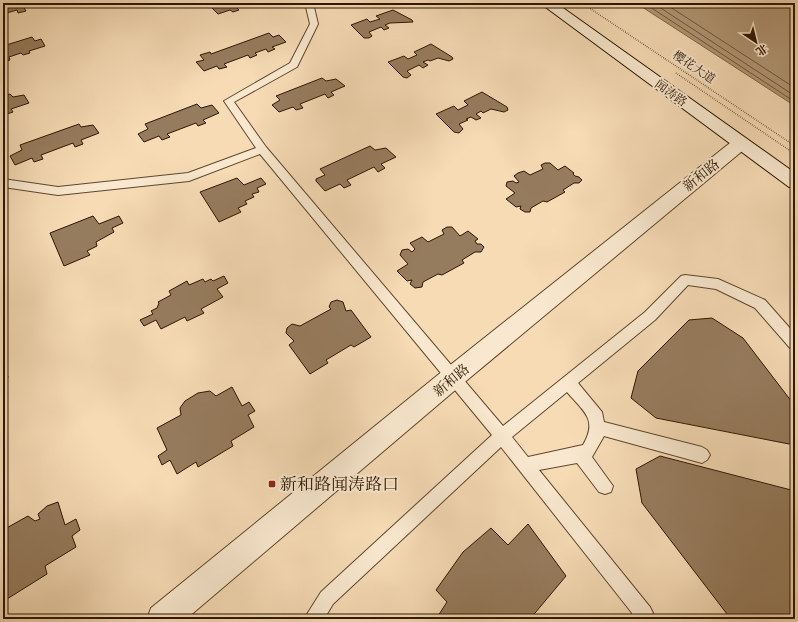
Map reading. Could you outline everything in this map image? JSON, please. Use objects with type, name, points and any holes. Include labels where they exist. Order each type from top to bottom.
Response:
[{"type":"street","name":"闻涛路","points":[[547,3],[795,182]]},
{"type":"street","name":"新和路","points":[[162,619],[452,378],[741,143]]},
{"type":"lane","points":[[309,3],[314,24],[294,65],[229,101],[262,150],[502,436],[644,613],[639,619]]},
{"type":"lane","points":[[3,183],[58,191],[189,178],[262,150]]},
{"type":"lane","points":[[313,619],[327,598],[502,436],[650,316],[685,280],[718,284],[760,304],[795,344]]},
{"type":"lane","points":[[525,465],[588,451],[597,435],[597,417],[568,382]]},
{"type":"lane","points":[[597,427],[702,454]]},
{"type":"lane","points":[[580,454],[605,486]]},
{"type":"path","name":"樱花大道","points":[[582,3],[795,146]]},
{"type":"path","points":[[670,69],[795,154]]},
{"type":"water","points":[[636,3],[795,3],[795,106]]},
{"type":"building","points":[[7,3],[44,3],[24,8],[26,11],[18,13],[17,10],[3,14],[3,6],[8,5]]},
{"type":"building","points":[[217,3],[253,3],[237,8],[239,10],[233,12],[230,10],[218,14],[211,7],[219,5]]},
{"type":"building","points":[[393,10],[412,20],[413,22],[390,23],[385,25],[389,28],[384,30],[381,27],[369,32],[372,36],[369,38],[364,38],[351,25],[367,19],[370,22],[380,19],[376,16]]},
{"type":"building","points":[[269,33],[273,37],[279,35],[286,42],[272,47],[275,49],[268,52],[266,49],[255,53],[257,55],[250,58],[248,55],[224,64],[227,67],[219,69],[217,66],[204,71],[196,62],[204,60],[200,55],[210,52],[211,54]]},
{"type":"building","points":[[32,37],[35,41],[41,39],[45,46],[29,51],[30,53],[23,55],[21,53],[9,57],[10,60],[3,62],[3,46]]},
{"type":"building","points":[[431,44],[453,59],[449,61],[438,58],[423,62],[428,65],[423,68],[419,65],[407,71],[411,75],[407,78],[403,77],[388,62],[404,56],[408,59],[417,55],[414,52]]},
{"type":"building","points":[[322,78],[326,81],[336,79],[345,86],[331,92],[334,95],[328,98],[325,94],[300,104],[303,108],[296,110],[293,107],[279,112],[272,105],[280,100],[276,96]]},
{"type":"building","points":[[482,92],[507,107],[508,110],[504,112],[491,109],[483,113],[481,111],[476,114],[481,118],[476,120],[471,117],[459,124],[463,129],[459,133],[454,132],[436,114],[454,106],[458,110],[468,105],[464,101]]},
{"type":"building","points":[[10,94],[13,97],[24,95],[29,103],[11,109],[13,112],[4,115],[3,96]]},
{"type":"building","points":[[197,104],[201,108],[212,105],[219,113],[203,120],[206,123],[198,126],[196,123],[167,134],[170,137],[162,140],[159,136],[144,142],[138,134],[148,129],[145,124]]},
{"type":"building","points":[[79,124],[81,127],[93,125],[99,133],[81,140],[83,144],[75,147],[73,143],[41,155],[43,159],[34,162],[32,158],[15,165],[10,156],[22,150],[20,145]]},
{"type":"building","points":[[370,146],[375,150],[386,148],[396,157],[381,164],[385,168],[378,172],[374,167],[347,180],[351,185],[344,188],[340,184],[325,191],[316,181],[316,179],[325,175],[320,169]]},
{"type":"building","points":[[550,163],[558,170],[565,166],[574,173],[573,174],[575,176],[582,180],[579,183],[574,183],[563,190],[565,192],[547,202],[543,201],[531,208],[530,212],[525,212],[520,209],[521,206],[516,207],[506,199],[515,193],[506,186],[507,182],[519,182],[514,176],[518,173],[524,171],[530,175],[543,169],[541,165]]},
{"type":"building","points":[[237,178],[244,185],[261,178],[266,184],[257,188],[259,192],[252,194],[254,197],[245,201],[247,204],[238,208],[241,212],[219,222],[200,192]]},
{"type":"building","points":[[93,216],[99,224],[119,216],[123,223],[112,228],[114,232],[96,242],[97,246],[87,251],[90,255],[64,266],[50,233]]},
{"type":"building","points":[[447,227],[452,227],[460,236],[468,231],[478,239],[475,241],[477,244],[481,244],[484,247],[481,252],[475,252],[462,260],[464,263],[442,275],[438,274],[423,282],[422,287],[415,288],[410,284],[412,280],[407,281],[397,271],[408,264],[400,255],[402,250],[408,249],[412,252],[415,249],[410,243],[422,237],[428,242],[444,234],[442,230]]},
{"type":"building","points":[[224,276],[228,283],[217,289],[223,297],[201,309],[204,313],[187,321],[185,317],[161,329],[156,320],[144,326],[140,320],[153,314],[151,311],[157,308],[158,302],[171,295],[169,291],[187,281],[189,285],[203,279],[205,282],[211,279],[213,281]]},
{"type":"building","points":[[337,300],[343,302],[346,311],[351,310],[371,337],[354,347],[351,345],[326,360],[328,363],[310,374],[289,345],[294,341],[286,333],[287,328],[292,324],[300,326],[331,309],[329,307],[331,302]]},
{"type":"building","points":[[712,318],[743,338],[795,406],[795,441],[789,444],[656,418],[631,398],[638,371],[689,320]]},
{"type":"building","points":[[3,367],[8,377],[3,392]]},
{"type":"building","points":[[232,387],[242,406],[249,402],[255,411],[248,415],[254,427],[231,441],[233,446],[198,467],[196,462],[177,474],[170,460],[162,465],[158,456],[167,450],[157,428],[181,415],[180,408],[185,401],[198,393],[210,391],[216,396]]},
{"type":"building","points":[[660,456],[795,491],[795,619],[731,619],[642,503],[636,469]]},
{"type":"building","points":[[58,502],[65,525],[76,519],[80,530],[72,536],[76,547],[45,566],[47,574],[7,599],[6,593],[3,595],[3,530],[28,516],[35,521],[40,519],[38,514],[47,506]]},
{"type":"building","points":[[528,524],[566,576],[530,619],[436,619],[447,602],[436,590],[463,552],[491,528],[508,545]]},
{"type":"place","name":"新和路闻涛路口","points":[[272,484]]}]
